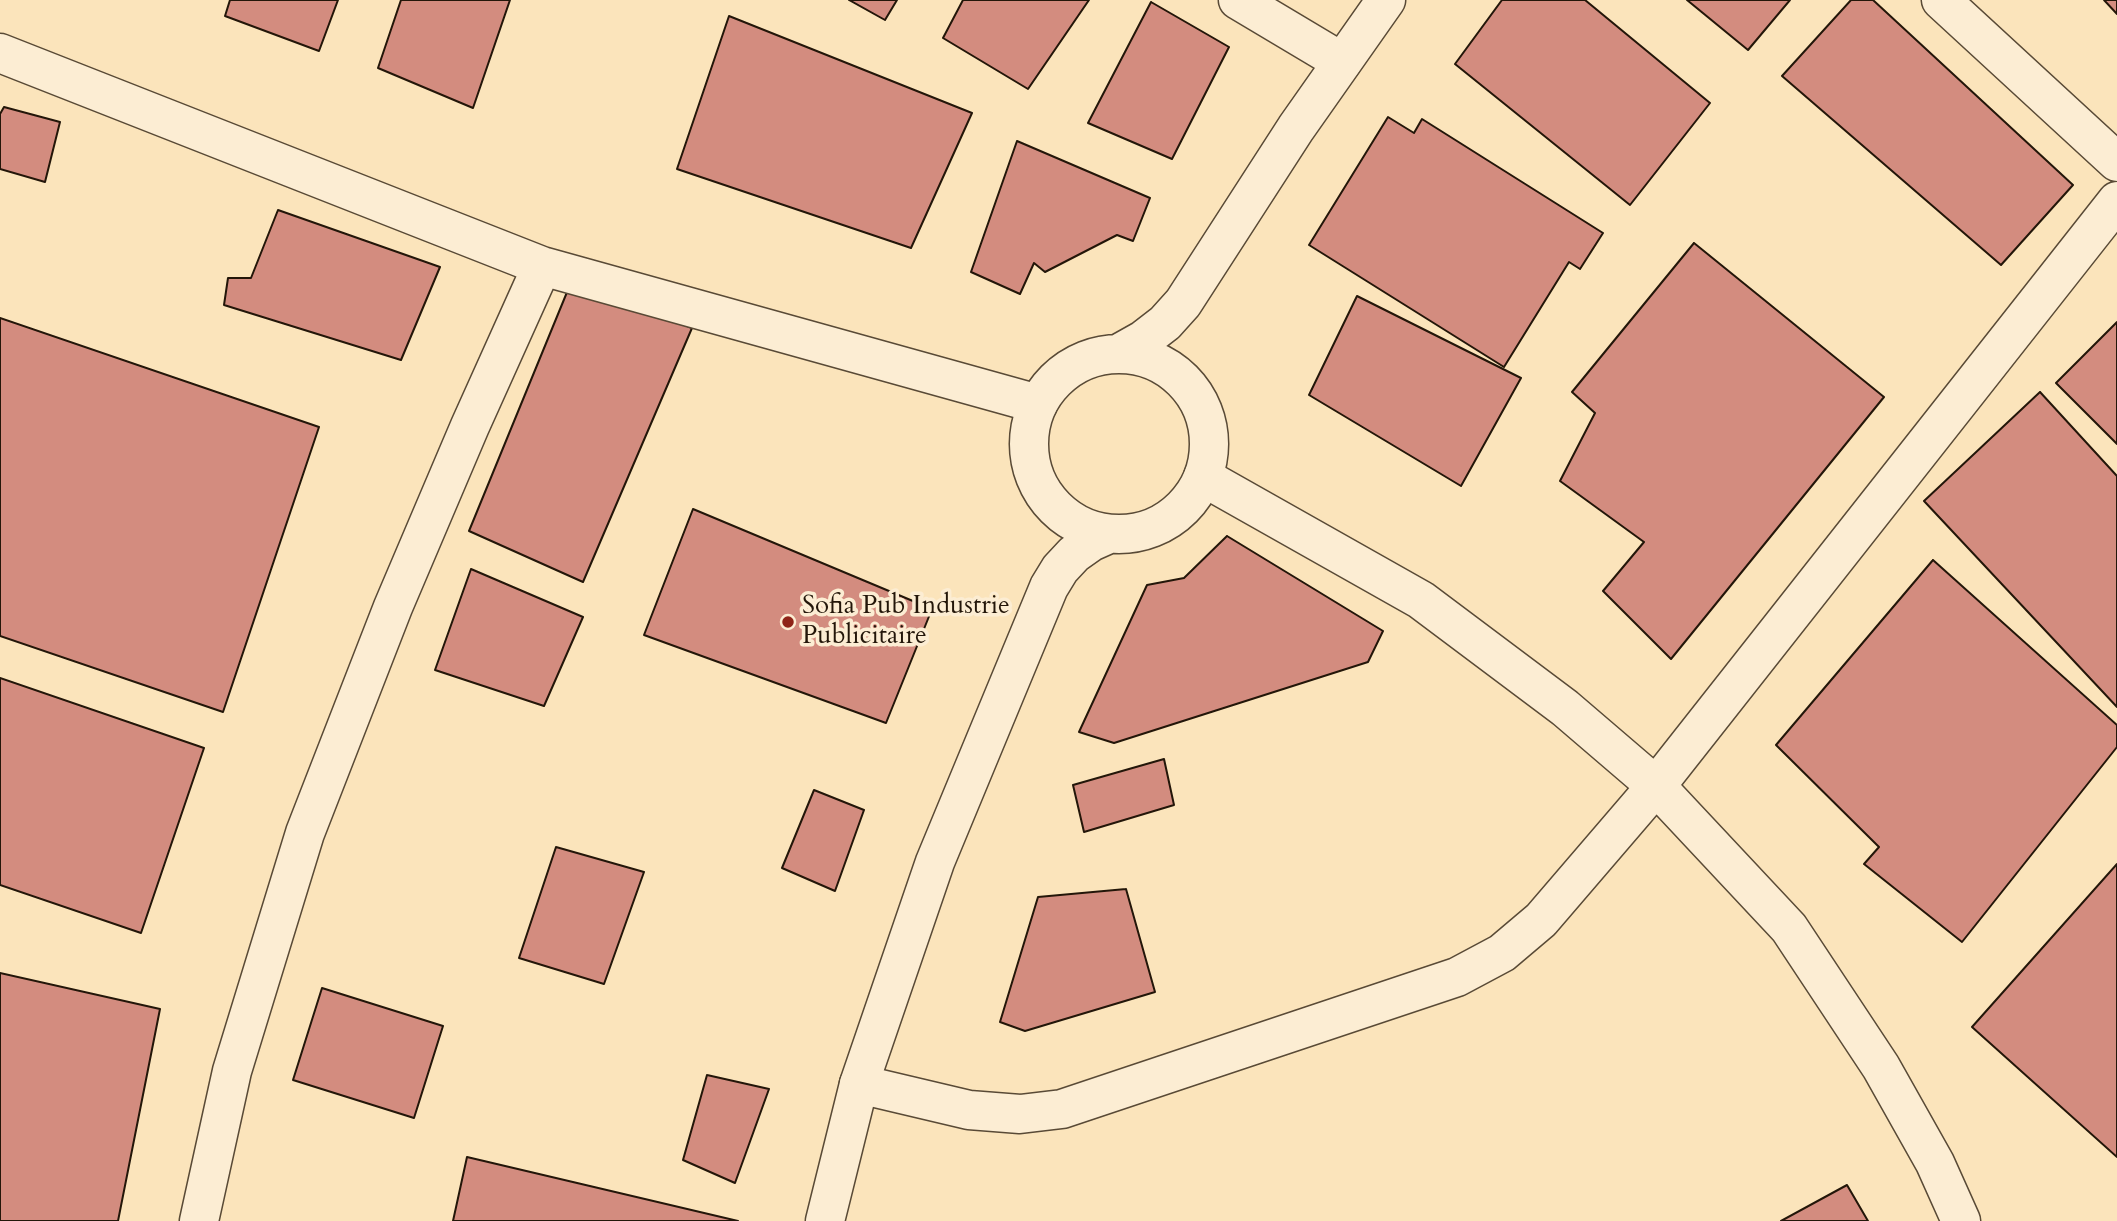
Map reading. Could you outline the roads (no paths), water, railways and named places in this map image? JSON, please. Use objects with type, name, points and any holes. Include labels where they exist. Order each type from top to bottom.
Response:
[{"type":"street","points":[[1238,0],[1342,62]]},
{"type":"street","points":[[1118,354],[1165,323],[1183,303],[1296,128],[1385,0]]},
{"type":"street","points":[[1941,0],[2117,162]]},
{"type":"street","points":[[0,52],[541,267],[1038,404]]},
{"type":"street","points":[[859,1084],[969,1110],[1020,1114],[1062,1109],[1457,977],[1503,953],[1541,920],[1656,786],[2117,201]]},
{"type":"street","points":[[199,1221],[232,1071],[305,834],[393,607],[541,267]]},
{"type":"street","points":[[1190,388],[1183,355],[1184,332],[1199,280]]},
{"type":"street","points":[[825,1221],[859,1084],[935,862],[1049,587],[1060,569],[1074,554],[1091,542],[1110,534],[1139,532],[1166,521],[1188,502],[1203,477],[1208,454],[1208,431],[1202,408],[1190,388],[1175,374],[1158,363],[1139,356],[1118,354],[1094,357],[1071,367],[1052,383],[1038,404],[1030,428],[1030,453],[1036,477],[1048,499],[1065,516],[1086,527],[1110,534]]},
{"type":"street","points":[[1203,477],[1421,600],[1564,708],[1656,786],[1789,928],[1881,1067],[1935,1163],[1961,1221]]},
{"type":"street","points":[[1048,499],[1054,545],[1054,566],[1049,587]]},
{"type":"place","name":"Sofia Pub Industrie Publicitaire","points":[[788,622]]}]
